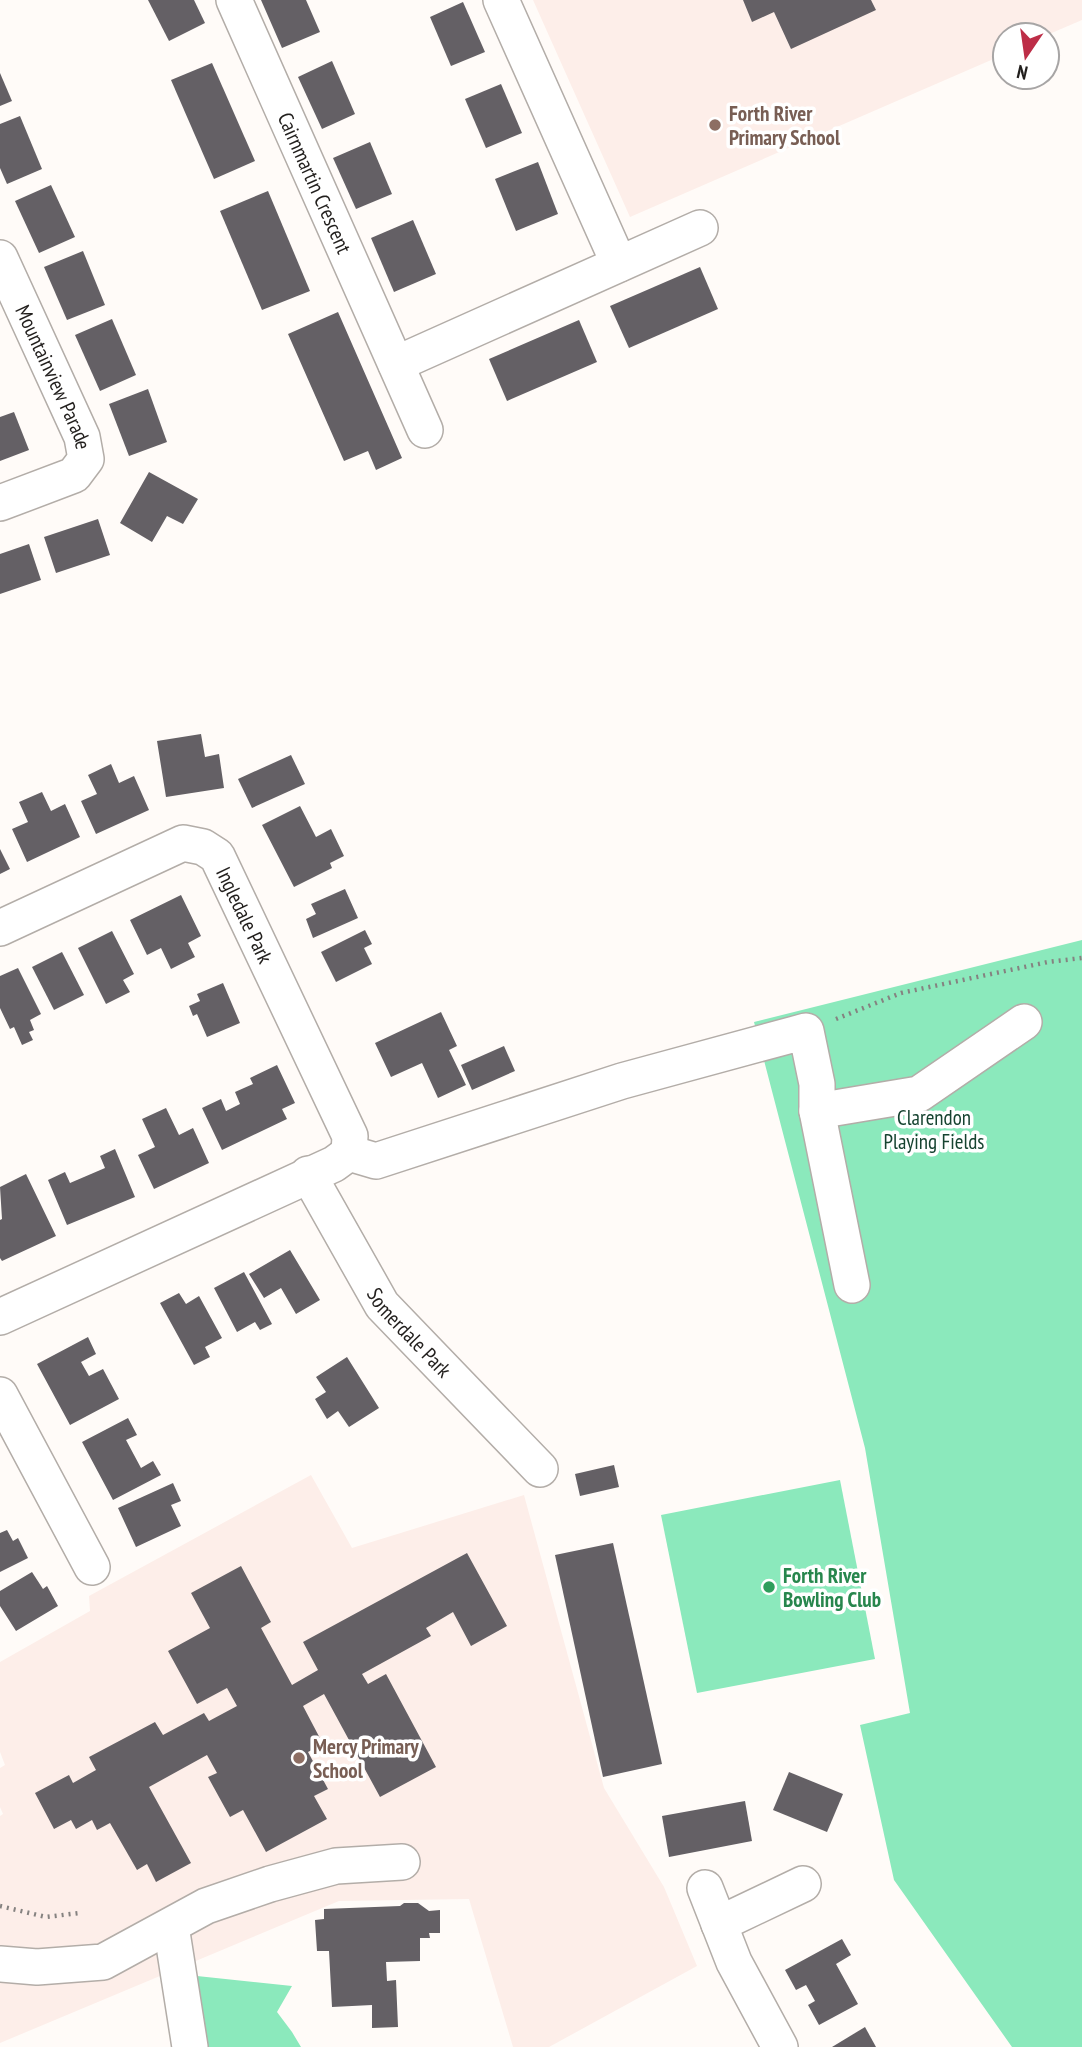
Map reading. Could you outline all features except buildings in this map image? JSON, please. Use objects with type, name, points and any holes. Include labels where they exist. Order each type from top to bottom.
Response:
[{"type":"street","name":"Cairnmartin Crescent","points":[[234,0],[425,430]]},
{"type":"street","points":[[501,0],[619,264]]},
{"type":"street","points":[[396,364],[700,228]]},
{"type":"street","name":"Mountainview Parade","points":[[0,258],[82,437],[86,459],[74,475],[0,503]]},
{"type":"street","name":"Ingledale Park","points":[[0,928],[183,843],[203,847],[217,856],[351,1136],[349,1153]]},
{"type":"street","points":[[817,1111],[919,1094],[1024,1022]]},
{"type":"street","points":[[0,1317],[334,1164],[349,1153],[376,1161],[622,1081],[806,1031],[817,1084],[817,1111],[852,1286]]},
{"type":"street","name":"Somerdale Park","points":[[308,1174],[382,1305],[540,1469]]},
{"type":"street","points":[[0,1395],[92,1567]]},
{"type":"street","points":[[0,1964],[37,1967],[103,1962],[206,1906],[270,1884],[336,1866],[402,1862]]},
{"type":"street","points":[[719,1924],[803,1884]]},
{"type":"street","points":[[705,1888],[734,1962],[780,2047]]},
{"type":"street","points":[[171,1926],[190,2047]]},
{"type":"path","points":[[806,1031],[901,993],[1048,962],[1082,958]]},
{"type":"path","points":[[0,1906],[46,1917],[79,1913]]},
{"type":"shaded area","name":"Forth River Primary School","points":[[533,0],[1082,0],[1082,20],[1061,29],[1061,21],[991,21],[991,60],[630,217]]},
{"type":"shaded area","name":"Mercy Primary School","points":[[311,1475],[352,1548],[524,1495],[604,1788],[664,1887],[697,1966],[549,2047],[513,2047],[469,1899],[339,1901],[0,2043],[0,1816],[3,1814],[0,1807],[0,1768],[5,1765],[0,1752],[0,1662],[90,1611],[89,1596]]},
{"type":"green space","name":"Clarendon Playing Fields","points":[[1082,940],[1082,2047],[1012,2047],[894,1880],[860,1725],[910,1713],[865,1448],[754,1022]]},
{"type":"green space","name":"Forth River Bowling Club","points":[[840,1480],[875,1659],[697,1693],[661,1515]]},
{"type":"green space","points":[[197,1976],[292,1986],[277,2012],[301,2047],[197,2047],[188,1985]]},
{"type":"place","name":"Forth River Primary School","points":[[715,125]]},
{"type":"place","name":"Forth River Bowling Club","points":[[769,1587]]},
{"type":"place","name":"Mercy Primary School","points":[[299,1758]]}]
